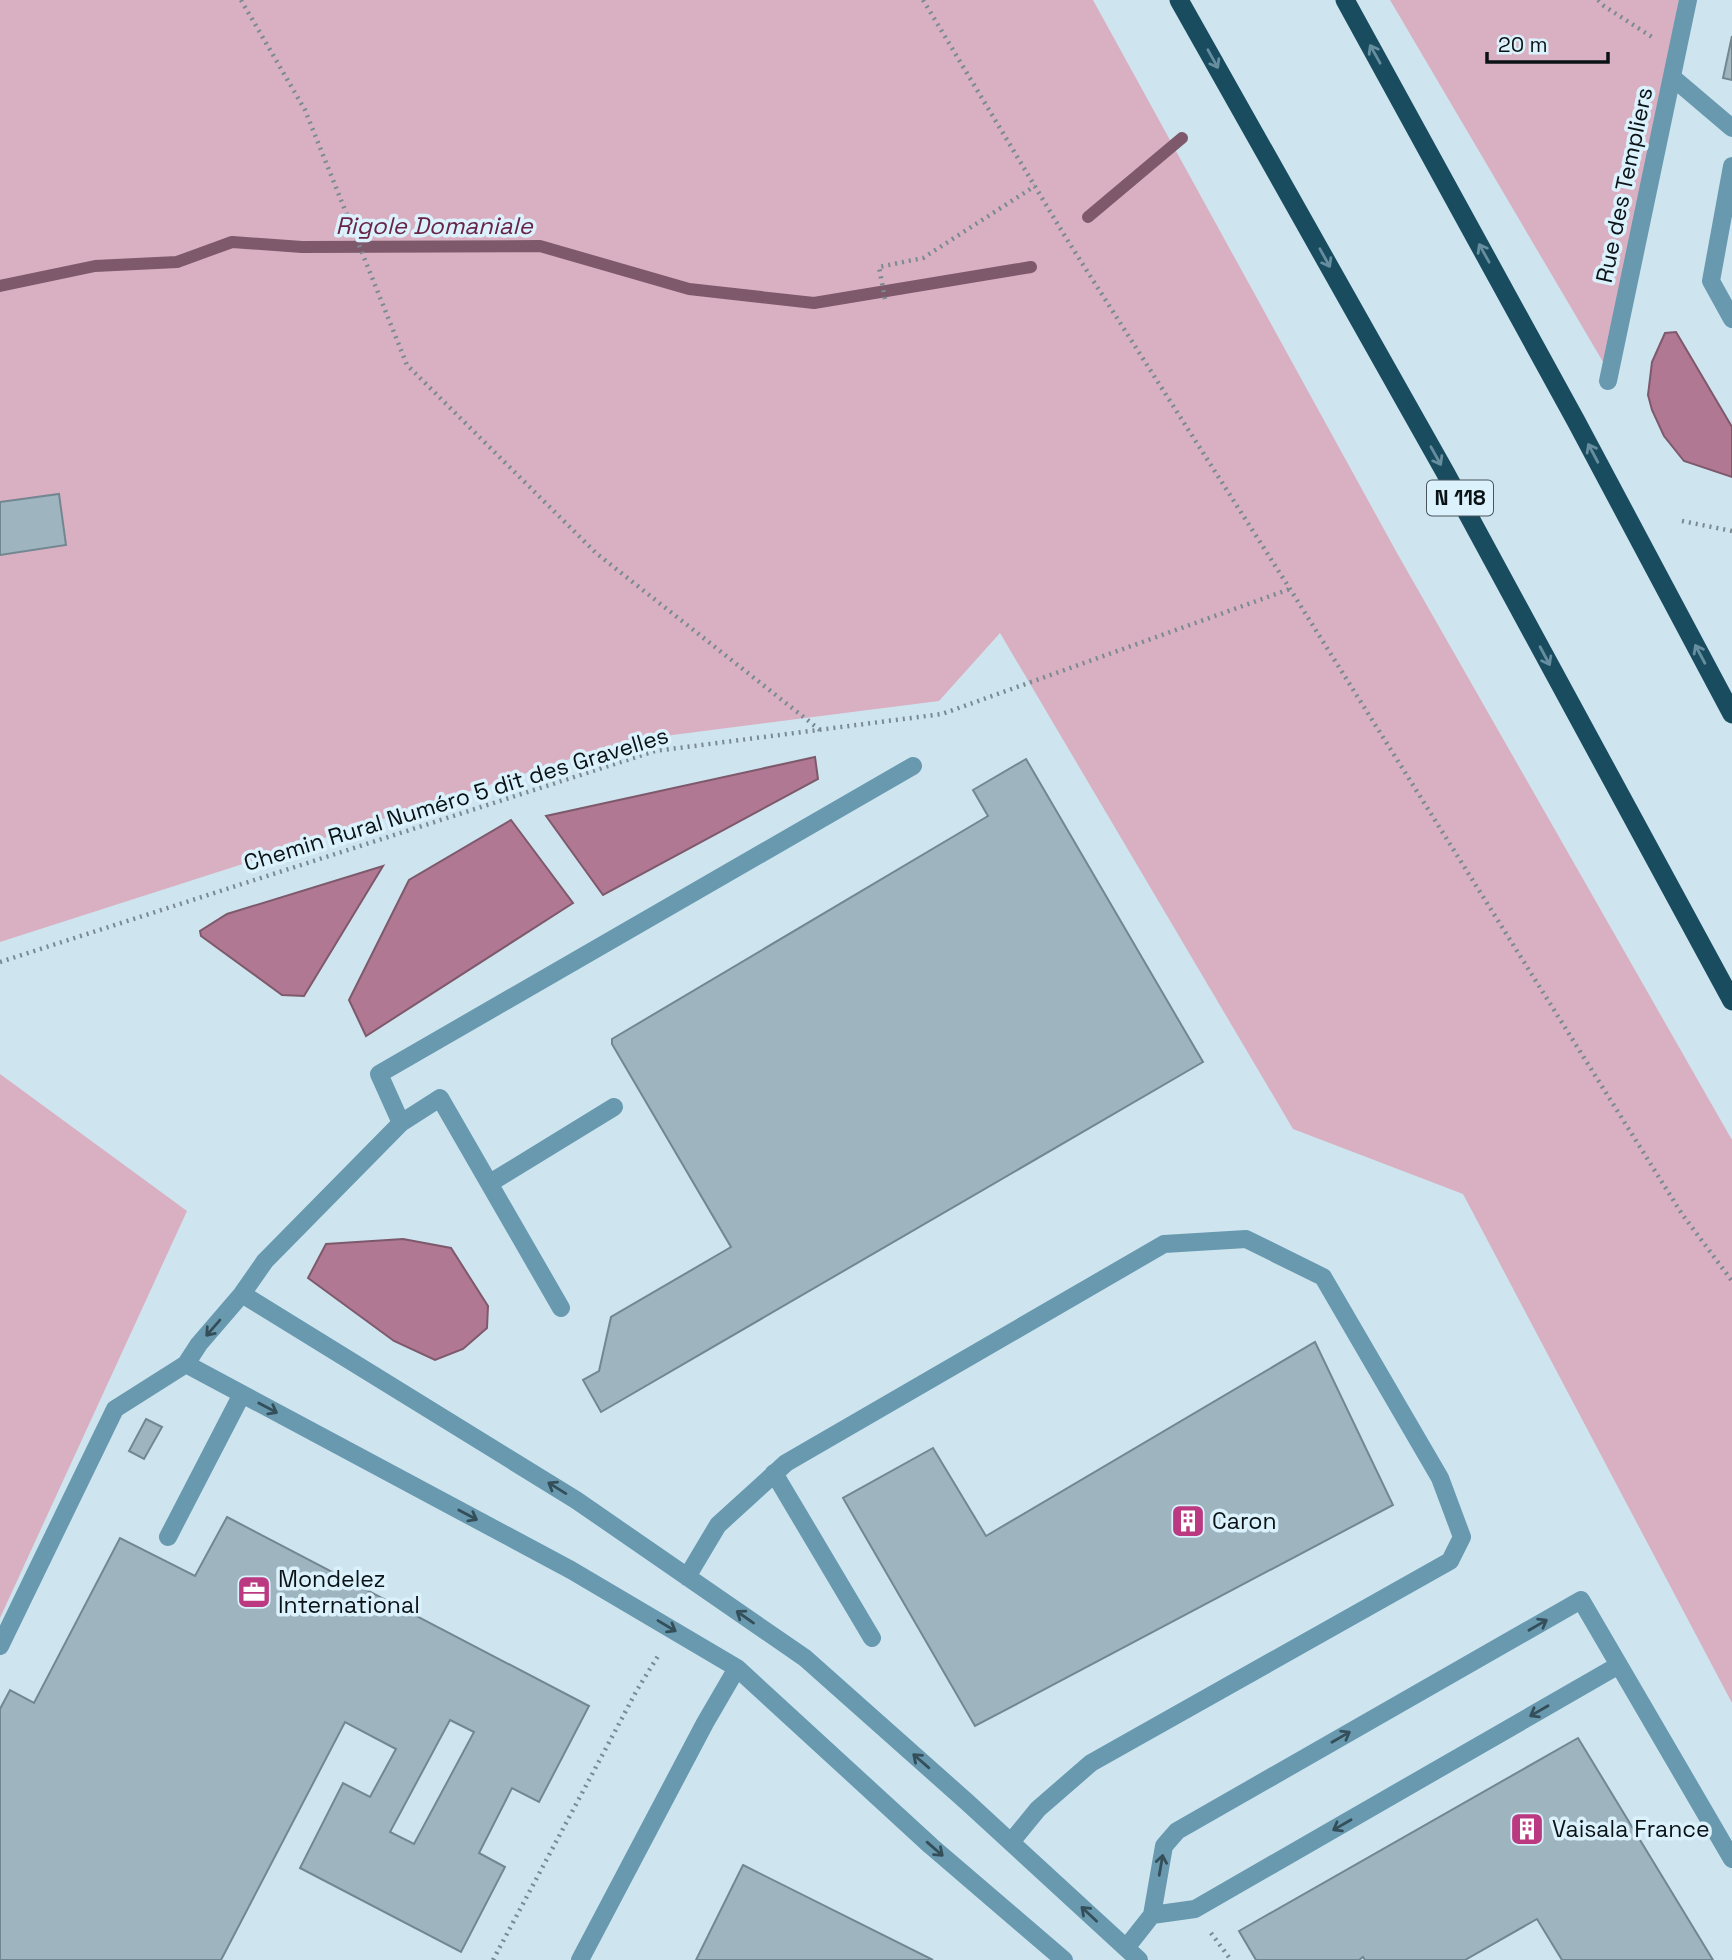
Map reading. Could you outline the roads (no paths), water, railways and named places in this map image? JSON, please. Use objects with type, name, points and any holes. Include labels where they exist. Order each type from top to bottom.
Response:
[{"type":"highway","name":"N 118","points":[[1179,0],[1445,472],[1732,1001]]},
{"type":"highway","points":[[1345,0],[1732,714]]},
{"type":"street","name":"Rue des Templiers","points":[[1608,381],[1688,0]]},
{"type":"street","points":[[1672,77],[1732,128]]},
{"type":"street","points":[[1732,166],[1711,281],[1732,319]]},
{"type":"street","points":[[401,1123],[379,1074],[913,766]]},
{"type":"street","points":[[0,1646],[115,1409],[186,1364],[265,1261],[401,1123],[440,1098],[561,1308]]},
{"type":"street","points":[[490,1183],[614,1107]]},
{"type":"street","points":[[687,1577],[718,1525],[786,1463],[1164,1244],[1246,1240],[1323,1277],[1440,1478],[1462,1537],[1450,1561],[1091,1763],[1038,1809],[1011,1842]]},
{"type":"street","points":[[242,1294],[576,1500],[805,1658],[1133,1954],[1152,1915],[1164,1846],[1177,1831],[1581,1600],[1732,1859]]},
{"type":"street","points":[[186,1364],[571,1570],[737,1668],[931,1846],[1064,1960]]},
{"type":"street","points":[[169,1537],[242,1394]]},
{"type":"street","points":[[774,1473],[872,1638]]},
{"type":"street","points":[[1152,1915],[1195,1909],[1619,1665]]},
{"type":"street","points":[[580,1960],[705,1723],[737,1668]]},
{"type":"waterway","name":"Rigole Domaniale","points":[[1088,217],[1182,138]]},
{"type":"waterway","name":"Rigole Domaniale","points":[[0,286],[95,266],[177,262],[232,242],[302,247],[540,246],[689,289],[814,303],[1031,267]]},
{"type":"place","name":"Caron","points":[[1188,1521]]},
{"type":"place","name":"Mondelez International","points":[[254,1592]]},
{"type":"place","name":"Vaisala France","points":[[1527,1829]]}]
